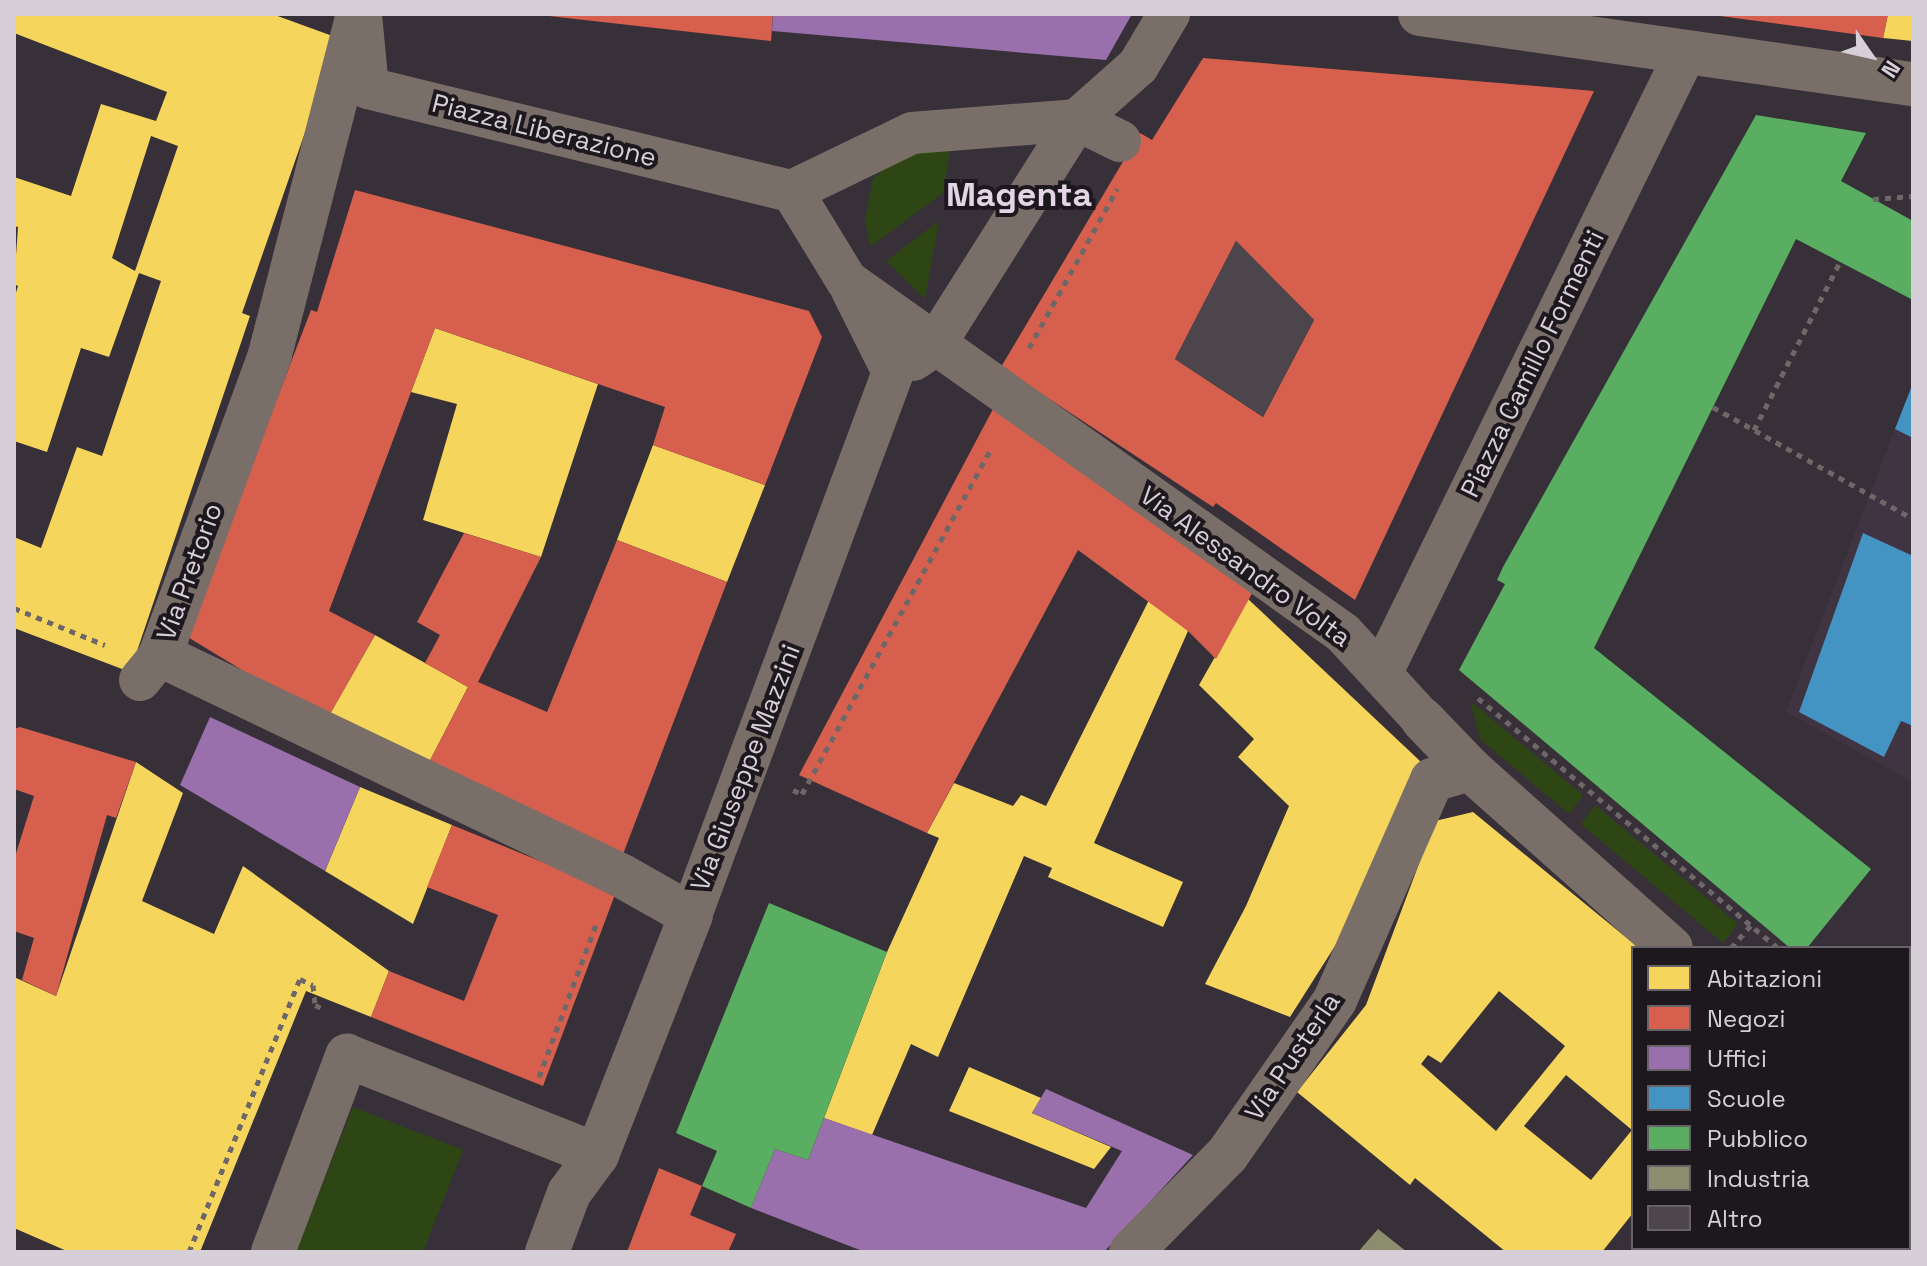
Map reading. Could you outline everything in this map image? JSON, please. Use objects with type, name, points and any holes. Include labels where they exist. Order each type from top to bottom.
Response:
[{"type":"street","points":[[1122,160],[1077,120],[912,133],[792,191],[847,281],[893,372],[934,346],[1077,120],[1138,66],[1169,14]]},
{"type":"street","points":[[1420,14],[1913,84]]},
{"type":"street","name":"Piazza Liberazione","points":[[359,15],[368,88],[792,191]]},
{"type":"street","name":"Via Pretorio","points":[[359,15],[270,355],[139,662],[622,876],[691,915]]},
{"type":"street","name":"Piazza Camillo Formenti","points":[[1381,674],[1685,54]]},
{"type":"street","points":[[847,281],[934,346]]},
{"type":"street","name":"Via Alessandro Volta","points":[[934,346],[1343,633],[1470,769],[1669,946]]},
{"type":"street","name":"Via Giuseppe Mazzini","points":[[547,1252],[569,1193],[597,1155],[691,915],[893,372]]},
{"type":"street","name":"Via Pusterla","points":[[1131,1252],[1227,1155],[1335,1000],[1432,780],[1470,769]]},
{"type":"street","points":[[273,1252],[347,1056],[597,1155]]},
{"type":"path","points":[[1021,363],[1122,160]]},
{"type":"path","points":[[1873,199],[1913,196]]},
{"type":"path","points":[[1754,430],[1840,262]]},
{"type":"path","points":[[1713,407],[1913,519]]},
{"type":"path","points":[[810,779],[1000,432]]},
{"type":"path","points":[[14,608],[139,662]]},
{"type":"path","points":[[1483,702],[1776,946]]},
{"type":"path","points":[[537,1083],[597,919]]},
{"type":"path","points":[[1733,946],[1751,925]]},
{"type":"path","points":[[189,1252],[300,979],[313,985],[311,993]]},
{"type":"shaded area","points":[[1913,382],[1913,782],[1786,712]]},
{"type":"green space","points":[[951,146],[943,193],[870,247],[865,220],[873,179],[897,156]]},
{"type":"green space","points":[[939,221],[925,299],[886,261]]},
{"type":"green space","points":[[1470,701],[1583,795],[1569,814],[1480,739]]},
{"type":"green space","points":[[1595,805],[1738,924],[1723,943],[1581,824]]},
{"type":"green space","points":[[353,1107],[463,1150],[423,1252],[296,1252]]},
{"type":"building: Abitazioni","points":[[14,14],[272,14],[338,38],[242,313],[250,316],[130,672],[14,628],[14,537],[41,548],[77,447],[102,456],[161,281],[139,273],[109,357],[81,348],[47,452],[14,441],[14,299],[18,286],[14,284],[18,227],[14,226],[14,177],[71,196],[101,104],[156,121],[167,92],[14,33]],"holes":[[[151,136],[178,146],[135,271],[112,258]]]},
{"type":"building: Abitazioni","points":[[1888,14],[1913,14],[1913,41],[1883,38]]},
{"type":"building: Abitazioni","points":[[435,328],[598,384],[541,557],[423,520],[457,404],[411,392]]},
{"type":"building: Abitazioni","points":[[653,445],[765,485],[727,582],[617,540]]},
{"type":"building: Abitazioni","points":[[1248,599],[1420,761],[1345,951],[1335,946],[1290,1017],[1205,984],[1246,906],[1289,806],[1238,757],[1254,739],[1199,685]]},
{"type":"building: Abitazioni","points":[[1149,600],[1188,631],[1094,843],[1183,882],[1163,927],[1048,877],[1052,868],[1024,856],[938,1057],[911,1044],[872,1135],[824,1118],[887,952],[939,838],[927,833],[954,783],[1013,806],[1021,795],[1046,806]]},
{"type":"building: Abitazioni","points":[[375,635],[468,687],[424,772],[326,721]]},
{"type":"building: Abitazioni","points":[[136,762],[183,793],[142,901],[214,934],[243,866],[389,971],[371,1017],[306,991],[200,1252],[69,1252],[14,1228],[14,977],[56,996]]},
{"type":"building: Abitazioni","points":[[360,787],[452,825],[413,924],[325,871]]},
{"type":"building: Abitazioni","points":[[1473,812],[1637,946],[1631,946],[1631,1129],[1566,1075],[1524,1126],[1591,1180],[1631,1131],[1631,1216],[1602,1252],[1506,1252],[1415,1178],[1410,1185],[1297,1092],[1366,1005],[1435,821]],"holes":[[[1499,991],[1565,1046],[1496,1131],[1421,1064],[1428,1055],[1441,1063]]]},
{"type":"building: Abitazioni","points":[[969,1067],[1041,1098],[1032,1113],[1111,1147],[1094,1169],[949,1111]]},
{"type":"building: Abitazioni","points":[[1911,1204],[1913,1252],[1858,1250],[1911,1250]]},
{"type":"building: Negozi","points":[[549,14],[773,14],[771,41]]},
{"type":"building: Negozi","points":[[1705,14],[1888,14],[1883,38]]},
{"type":"building: Negozi","points":[[1203,58],[1594,91],[1355,600],[1216,503],[1213,507],[1001,367],[1140,133],[1152,140]],"holes":[[[1236,241],[1314,320],[1263,417],[1175,359]]]},
{"type":"building: Negozi","points":[[355,190],[809,311],[822,337],[765,485],[653,445],[665,407],[435,328],[329,611],[375,635],[326,721],[186,636],[311,310],[317,312]]},
{"type":"building: Negozi","points":[[993,409],[1255,588],[1216,659],[1188,631],[1078,550],[927,833],[799,775]]},
{"type":"building: Negozi","points":[[464,533],[541,557],[478,682],[547,712],[617,540],[727,582],[620,862],[424,772],[468,687],[425,663],[440,635],[417,622]]},
{"type":"building: Negozi","points":[[20,727],[136,762],[116,818],[107,815],[56,996],[22,980],[34,938],[14,931],[14,860],[34,796],[14,789],[14,729]]},
{"type":"building: Negozi","points":[[452,825],[616,892],[543,1086],[371,1017],[389,971],[464,1001],[498,915],[427,887]]},
{"type":"building: Negozi","points":[[659,1168],[702,1186],[690,1215],[736,1234],[728,1252],[627,1252]]},
{"type":"building: Uffici","points":[[773,14],[1132,14],[1106,60],[772,31]]},
{"type":"building: Uffici","points":[[210,717],[360,787],[325,871],[180,785]]},
{"type":"building: Uffici","points":[[1046,1089],[1193,1155],[1104,1252],[865,1252],[751,1208],[775,1149],[808,1160],[824,1118],[1086,1208],[1122,1151],[1032,1113]]},
{"type":"building: Scuole","points":[[1913,383],[1913,438],[1895,429]]},
{"type":"building: Scuole","points":[[1863,533],[1913,556],[1913,726],[1901,721],[1884,757],[1799,712]]},
{"type":"building: Pubblico","points":[[1756,115],[1866,133],[1841,181],[1913,221],[1913,300],[1796,239],[1594,648],[1871,869],[1809,946],[1788,946],[1459,670],[1505,584],[1497,580]]},
{"type":"building: Pubblico","points":[[769,903],[887,952],[808,1160],[775,1149],[751,1208],[702,1186],[717,1151],[676,1133]]},
{"type":"building: Industria","points":[[1378,1229],[1407,1252],[1358,1252]]},
{"type":"building: Altro","points":[[1236,241],[1314,320],[1263,417],[1175,359]]},
{"type":"district","name":"Magenta","points":[[1019,195]]}]
